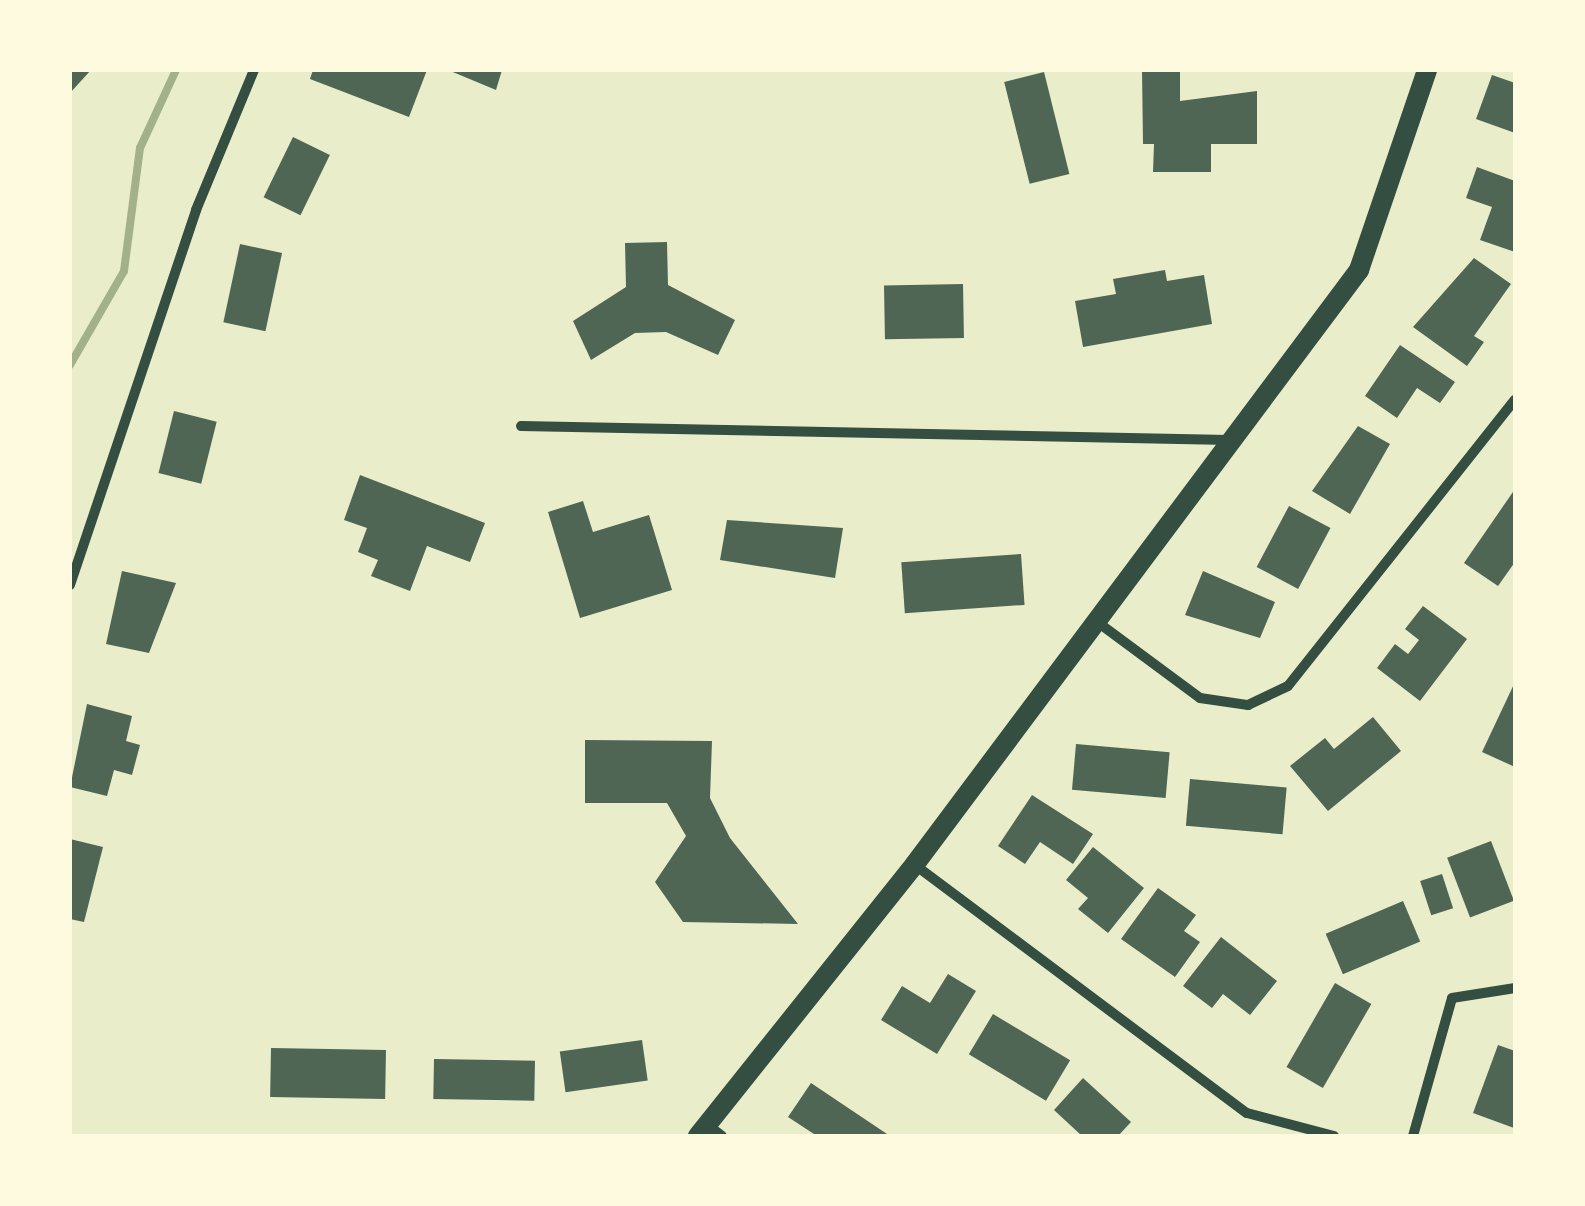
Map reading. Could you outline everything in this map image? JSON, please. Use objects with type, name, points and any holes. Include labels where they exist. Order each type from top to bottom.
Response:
[{"type":"main road","points":[[701,1129],[915,864],[1359,270],[1427,70]]},
{"type":"street","points":[[70,585],[196,210],[254,70]]},
{"type":"street","points":[[1096,621],[1200,698],[1248,706],[1288,686],[1515,400]]},
{"type":"street","points":[[521,426],[1229,440]]},
{"type":"street","points":[[915,864],[1247,1113],[1334,1136]]},
{"type":"street","points":[[1413,1136],[1452,998],[1515,988]]},
{"type":"street","points":[[701,1129],[722,1136]]},
{"type":"building","points":[[70,70],[91,70],[70,93]]},
{"type":"building","points":[[313,70],[427,70],[409,117],[310,79]]},
{"type":"building","points":[[448,70],[502,70],[496,90]]},
{"type":"building","points":[[1142,70],[1180,70],[1180,101],[1257,91],[1257,144],[1211,144],[1211,172],[1153,172],[1154,144],[1143,144]]},
{"type":"building","points":[[1044,72],[1069,174],[1030,184],[1004,82]]},
{"type":"building","points":[[1492,75],[1515,83],[1515,133],[1476,119]]},
{"type":"building","points":[[293,137],[330,155],[300,215],[264,197]]},
{"type":"building","points":[[1477,167],[1515,181],[1515,252],[1480,240],[1492,207],[1466,198]]},
{"type":"building","points":[[667,242],[668,285],[735,320],[718,355],[666,332],[635,333],[591,360],[573,321],[626,287],[625,243]]},
{"type":"building","points":[[240,244],[282,253],[265,331],[223,322]]},
{"type":"building","points":[[1474,258],[1511,284],[1474,336],[1484,342],[1467,366],[1413,327]]},
{"type":"building","points":[[1165,270],[1167,281],[1204,275],[1212,324],[1083,347],[1075,301],[1116,294],[1113,279]]},
{"type":"building","points":[[963,284],[964,338],[885,339],[884,285]]},
{"type":"building","points":[[1400,345],[1455,382],[1440,403],[1417,388],[1397,418],[1365,396]]},
{"type":"building","points":[[174,411],[217,422],[201,484],[159,473]]},
{"type":"building","points":[[1358,426],[1390,444],[1350,514],[1312,491]]},
{"type":"building","points":[[360,475],[485,523],[470,562],[427,546],[410,591],[371,576],[378,560],[358,552],[367,528],[344,520]]},
{"type":"building","points":[[1515,489],[1515,562],[1498,586],[1464,563]]},
{"type":"building","points":[[583,501],[593,532],[649,515],[672,590],[580,618],[548,512]]},
{"type":"building","points":[[1289,506],[1330,528],[1298,589],[1257,567]]},
{"type":"building","points":[[727,520],[843,528],[835,578],[720,560]]},
{"type":"building","points":[[1021,554],[1025,605],[905,613],[901,562]]},
{"type":"building","points":[[122,571],[176,583],[149,653],[106,644]]},
{"type":"building","points":[[1203,571],[1275,602],[1260,638],[1185,615]]},
{"type":"building","points":[[1423,606],[1467,639],[1420,701],[1377,668],[1395,644],[1408,654],[1419,640],[1405,629]]},
{"type":"building","points":[[1515,682],[1515,767],[1482,752]]},
{"type":"building","points":[[87,704],[132,716],[126,741],[140,745],[132,775],[114,770],[107,796],[70,787]]},
{"type":"building","points":[[1373,717],[1401,751],[1328,811],[1290,766],[1325,738],[1334,749]]},
{"type":"building","points":[[585,740],[712,741],[710,798],[730,838],[798,924],[683,922],[655,882],[686,836],[667,803],[585,803]]},
{"type":"building","points":[[1076,744],[1170,752],[1166,798],[1072,790]]},
{"type":"building","points":[[1190,779],[1287,787],[1283,834],[1186,826]]},
{"type":"building","points":[[1032,795],[1093,834],[1073,864],[1040,842],[1025,864],[998,846]]},
{"type":"building","points":[[70,839],[103,847],[84,922],[70,919]]},
{"type":"building","points":[[1491,841],[1514,901],[1470,918],[1447,858]]},
{"type":"building","points":[[1093,847],[1144,888],[1108,933],[1078,909],[1088,898],[1066,880]]},
{"type":"building","points":[[1442,874],[1453,908],[1431,915],[1420,881]]},
{"type":"building","points":[[1158,888],[1196,915],[1184,931],[1200,942],[1175,977],[1121,939]]},
{"type":"building","points":[[1403,901],[1420,942],[1343,974],[1326,934]]},
{"type":"building","points":[[1221,937],[1277,981],[1250,1015],[1223,994],[1212,1008],[1183,986]]},
{"type":"building","points":[[948,974],[976,991],[937,1054],[881,1020],[902,986],[930,1003]]},
{"type":"building","points":[[1335,983],[1371,1004],[1323,1088],[1286,1067]]},
{"type":"building","points":[[993,1014],[1070,1060],[1046,1101],[969,1054]]},
{"type":"building","points":[[642,1040],[648,1081],[566,1092],[560,1052]]},
{"type":"building","points":[[1498,1045],[1515,1051],[1514,1128],[1473,1113]]},
{"type":"building","points":[[271,1048],[386,1050],[385,1099],[270,1097]]},
{"type":"building","points":[[434,1059],[535,1061],[534,1101],[433,1099]]},
{"type":"building","points":[[1083,1078],[1131,1122],[1118,1136],[1082,1136],[1054,1110]]},
{"type":"building","points":[[811,1083],[890,1136],[817,1136],[788,1117]]},
{"type":"waterway","points":[[70,365],[124,271],[140,148],[176,70]]}]
